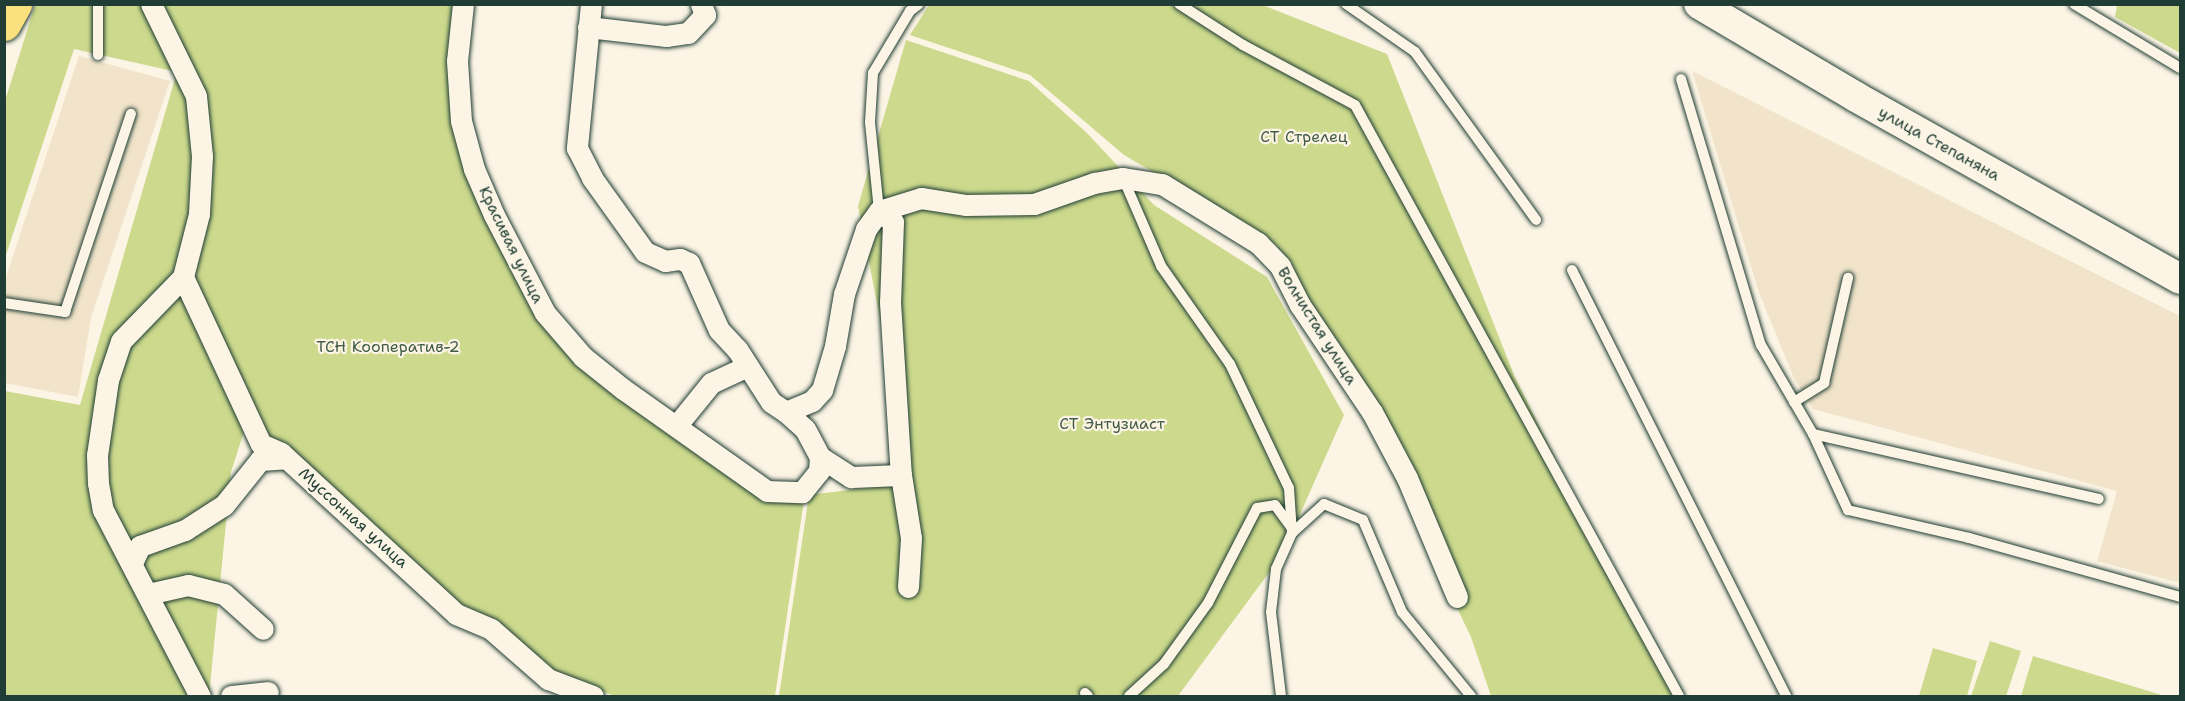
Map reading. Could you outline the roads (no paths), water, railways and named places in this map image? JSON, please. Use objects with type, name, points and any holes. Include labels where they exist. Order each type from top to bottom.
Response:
[{"type":"main road","points":[[4,18],[9,4]]},
{"type":"main road","points":[[4,24],[15,4]]},
{"type":"main road","name":"улица Степаняна","points":[[1699,4],[1856,97],[2181,279]]},
{"type":"street","points":[[151,4],[196,96],[202,156],[199,214],[183,277],[121,340],[108,380],[97,455],[98,483],[103,510],[200,696]]},
{"type":"street","name":"Красивая улица","points":[[463,4],[457,61],[461,122],[474,169],[521,271],[546,313],[583,357],[623,389],[677,425],[767,491],[802,492],[819,471],[820,457]]},
{"type":"street","points":[[591,4],[577,148],[592,178],[645,252],[665,261],[680,259],[689,263],[719,330],[737,349],[746,367],[771,402],[805,429],[820,457],[850,477],[901,476]]},
{"type":"street","points":[[588,27],[666,36],[688,33],[705,15],[701,4]]},
{"type":"street","name":"Волнистая улица","points":[[879,211],[921,198],[966,205],[1034,204],[1094,183],[1123,178],[1162,183],[1258,243],[1280,266],[1300,305],[1372,412],[1407,478],[1457,597]]},
{"type":"street","points":[[786,412],[812,401],[822,390],[835,346],[844,294],[866,229],[879,211],[893,222],[890,302],[901,476],[911,538],[908,587]]},
{"type":"street","name":"Муссонная улица","points":[[183,277],[261,444],[286,458],[456,614],[491,629],[548,679],[593,696]]},
{"type":"street","points":[[677,425],[711,383],[746,367]]},
{"type":"street","points":[[132,562],[140,546],[185,531],[224,505],[260,460],[286,458]]},
{"type":"street","points":[[148,594],[188,585],[224,594],[263,629]]},
{"type":"street","points":[[231,696],[268,692]]},
{"type":"lane","points":[[98,55],[99,4]]},
{"type":"lane","points":[[879,211],[870,122],[873,73],[910,11],[919,4]]},
{"type":"lane","points":[[1179,4],[1243,45],[1355,105],[1679,696]]},
{"type":"lane","points":[[1346,4],[1415,52],[1536,220]]},
{"type":"lane","points":[[2074,4],[2181,68]]},
{"type":"lane","points":[[1681,79],[1761,345],[1813,434],[1848,510],[1968,538],[2181,597]]},
{"type":"lane","points":[[4,303],[65,312],[131,114]]},
{"type":"lane","points":[[1123,178],[1161,266],[1230,364],[1268,439],[1289,488],[1291,530],[1276,568],[1271,612],[1281,696]]},
{"type":"lane","points":[[1572,270],[1786,696]]},
{"type":"lane","points":[[1794,402],[1824,383],[1848,278]]},
{"type":"lane","points":[[1813,434],[2099,499]]},
{"type":"lane","points":[[1291,530],[1324,504],[1363,520],[1402,612],[1471,696]]},
{"type":"lane","points":[[1129,696],[1164,664],[1208,603],[1257,508],[1275,505],[1291,530]]},
{"type":"park label","name":"СТ Стрелец","points":[[1304,137]]},
{"type":"park label","name":"ТСН Кооператив-2","points":[[388,347]]},
{"type":"park label","name":"СТ Энтузиаст","points":[[1112,424]]}]
